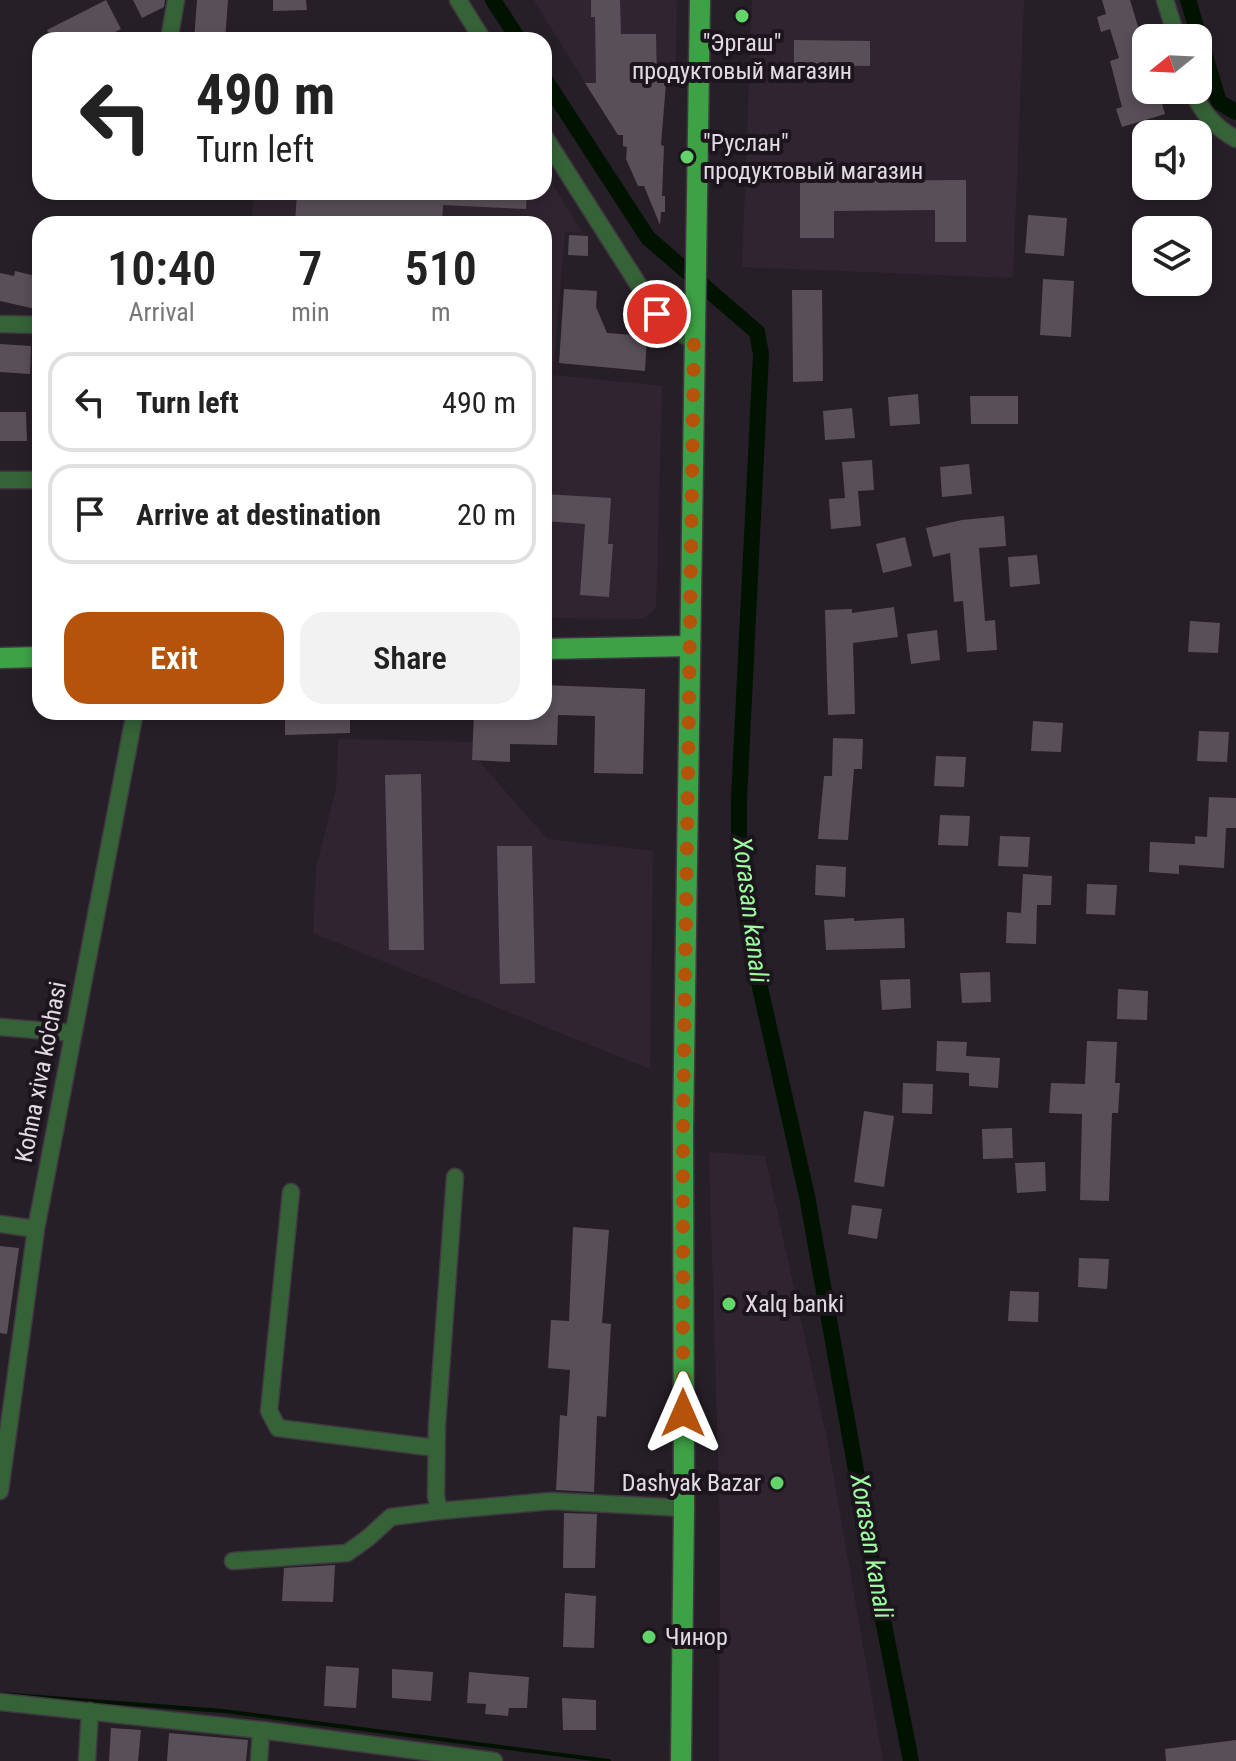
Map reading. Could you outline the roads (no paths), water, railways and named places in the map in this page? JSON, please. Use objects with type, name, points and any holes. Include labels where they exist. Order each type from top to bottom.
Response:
[{"type":"main road","points":[[681,1761],[683,1130],[700,0]]},
{"type":"main road","points":[[552,649],[690,646]]},
{"type":"main road","points":[[0,658],[32,657]]},
{"type":"street","points":[[170,32],[176,0]]},
{"type":"street","points":[[458,0],[478,32]]},
{"type":"street","points":[[1165,0],[1173,24]]},
{"type":"street","points":[[1199,104],[1223,133],[1236,139]]},
{"type":"street","points":[[552,149],[657,314],[671,328],[694,340]]},
{"type":"street","points":[[0,324],[32,325]]},
{"type":"street","points":[[0,480],[32,480]]},
{"type":"street","name":"Kohna xiva ko'chasi","points":[[0,1491],[36,1229],[133,720]]},
{"type":"street","points":[[0,1027],[72,1033]]},
{"type":"street","points":[[439,1511],[436,1448],[455,1177]]},
{"type":"street","points":[[291,1192],[269,1411],[278,1428],[436,1448]]},
{"type":"street","points":[[0,1224],[36,1229]]},
{"type":"street","points":[[233,1561],[347,1553],[391,1517],[439,1511],[552,1501],[684,1508]]},
{"type":"street","points":[[0,1702],[261,1730],[428,1757],[494,1761]]},
{"type":"street","points":[[87,1761],[90,1711]]},
{"type":"street","points":[[259,1761],[261,1730]]},
{"type":"waterway","name":"Xorasan kanali","points":[[493,0],[514,32]]},
{"type":"waterway","points":[[1188,0],[1219,102],[1236,112]]},
{"type":"waterway","name":"Xorasan kanali","points":[[552,90],[648,238],[757,332],[761,354],[739,799],[739,857],[752,952],[807,1196],[911,1761]]},
{"type":"waterway","points":[[0,1694],[223,1711],[609,1761]]},
{"type":"place","name":"\"Эргаш\" продуктовый магазин","points":[[742,16]]},
{"type":"place","name":"\"Руслан\" продуктовый магазин","points":[[687,157]]},
{"type":"place","name":"Xalq banki","points":[[729,1304]]},
{"type":"place","name":"Dashyak Bazar","points":[[777,1483]]},
{"type":"place","name":"Чинор","points":[[649,1637]]}]
